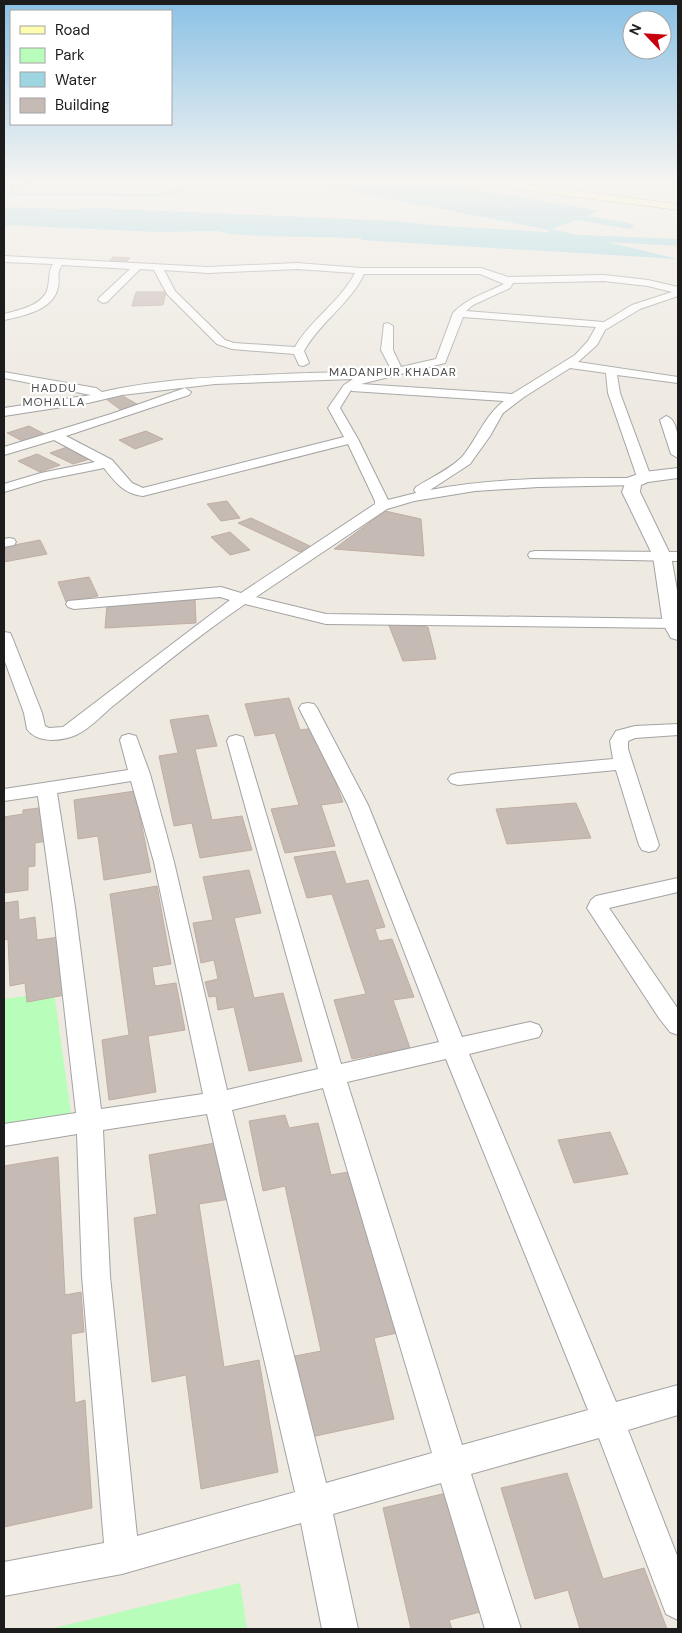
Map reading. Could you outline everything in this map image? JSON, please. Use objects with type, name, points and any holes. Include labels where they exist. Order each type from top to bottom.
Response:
[{"type":"street","points":[[8,259],[218,270],[296,266],[361,271],[481,271],[507,280],[604,278],[648,283],[678,291]]},
{"type":"street","points":[[4,317],[23,312],[47,300],[53,289],[53,271],[60,262]]},
{"type":"street","points":[[104,300],[138,266]]},
{"type":"street","points":[[158,268],[171,292],[221,342],[232,346],[298,351]]},
{"type":"street","points":[[310,376],[299,357],[298,351],[314,328],[348,292],[361,271]]},
{"type":"street","points":[[4,412],[105,394],[215,381],[374,375],[441,361],[458,313],[469,302],[506,286],[508,284],[507,280]]},
{"type":"street","points":[[411,496],[465,461],[484,436],[498,411],[586,350],[593,343],[597,332],[605,325],[636,307],[678,291]]},
{"type":"street","points":[[458,313],[605,325]]},
{"type":"street","points":[[388,326],[387,350],[398,371]]},
{"type":"street","points":[[567,364],[678,380]]},
{"type":"street","points":[[74,604],[221,592],[242,599],[326,619],[676,629],[670,556],[631,492],[639,480],[614,393],[611,371]]},
{"type":"street","points":[[4,375],[105,394]]},
{"type":"street","points":[[374,375],[359,380],[348,387],[334,408],[352,439],[382,501],[382,506]]},
{"type":"street","points":[[35,407],[30,388],[37,381]]},
{"type":"street","points":[[4,451],[115,417],[215,381]]},
{"type":"street","points":[[348,387],[515,398]]},
{"type":"street","points":[[666,420],[678,454]]},
{"type":"street","points":[[56,436],[107,463],[122,482],[133,490],[143,492],[352,439]]},
{"type":"street","points":[[4,488],[41,477],[107,463]]},
{"type":"street","points":[[4,640],[33,713],[36,729],[45,734],[68,732],[76,728],[140,676],[242,599],[382,506],[411,496],[458,488],[639,480],[678,473]]},
{"type":"street","points":[[535,555],[670,556]]},
{"type":"street","points":[[308,708],[358,805],[454,1048],[608,1420],[678,1602]]},
{"type":"street","points":[[649,845],[619,750],[619,741],[623,735],[635,732],[678,730]]},
{"type":"street","points":[[130,740],[164,862],[217,1102],[314,1502],[340,1629]]},
{"type":"street","points":[[236,741],[275,885],[331,1076],[503,1629]]},
{"type":"street","points":[[458,779],[624,764]]},
{"type":"street","points":[[4,795],[140,774]]},
{"type":"street","points":[[47,788],[64,907],[90,1122],[96,1276],[122,1557]]},
{"type":"street","points":[[678,885],[604,901],[598,908],[631,954],[655,996],[678,1026]]},
{"type":"street","points":[[4,1135],[241,1098],[530,1031]]},
{"type":"street","points":[[4,1579],[122,1557],[678,1400]]},
{"type":"green space","points":[[54,992],[71,1114],[4,1125],[4,999]]},
{"type":"green space","points":[[240,1583],[247,1629],[50,1629]]},
{"type":"building","points":[[111,259],[129,259],[124,264],[107,263]]},
{"type":"building","points":[[136,292],[166,292],[163,305],[132,306]]},
{"type":"building","points":[[116,392],[142,407],[125,413],[102,396]]},
{"type":"building","points":[[29,426],[50,437],[28,444],[7,433]]},
{"type":"building","points":[[146,431],[163,439],[135,449],[119,440]]},
{"type":"building","points":[[70,446],[93,458],[73,464],[50,453]]},
{"type":"building","points":[[37,454],[60,465],[40,472],[18,461]]},
{"type":"building","points":[[227,501],[240,518],[221,521],[207,504]]},
{"type":"building","points":[[385,511],[421,519],[424,556],[334,549]]},
{"type":"building","points":[[251,518],[312,547],[300,552],[238,523]]},
{"type":"building","points":[[230,532],[250,550],[230,555],[211,537]]},
{"type":"building","points":[[40,540],[47,554],[4,562],[4,547]]},
{"type":"building","points":[[89,577],[98,596],[66,602],[58,582]]},
{"type":"building","points":[[195,600],[196,623],[105,628],[107,605]]},
{"type":"building","points":[[388,623],[428,627],[436,659],[403,661]]},
{"type":"building","points":[[289,698],[300,730],[314,728],[343,802],[321,805],[335,846],[285,853],[271,809],[299,805],[275,733],[255,736],[245,704]]},
{"type":"building","points":[[208,715],[217,746],[195,749],[212,820],[242,816],[252,850],[200,858],[192,823],[174,826],[159,756],[178,753],[170,720]]},
{"type":"building","points":[[135,791],[151,872],[104,880],[98,836],[78,839],[74,800]]},
{"type":"building","points":[[576,803],[591,838],[507,844],[496,809]]},
{"type":"building","points":[[46,807],[47,841],[35,843],[35,866],[28,867],[28,890],[4,893],[4,817],[23,814],[23,810]]},
{"type":"building","points":[[335,851],[346,884],[368,880],[385,927],[375,929],[379,941],[392,939],[414,997],[393,1000],[410,1048],[352,1059],[334,1000],[366,994],[332,894],[307,898],[294,857]]},
{"type":"building","points":[[249,870],[261,913],[234,918],[254,998],[283,993],[302,1061],[249,1071],[234,1007],[218,1010],[216,996],[209,997],[205,982],[218,979],[214,960],[201,963],[193,923],[213,920],[203,877]]},
{"type":"building","points":[[157,886],[171,964],[152,967],[155,986],[176,983],[185,1030],[148,1036],[156,1092],[109,1100],[102,1040],[129,1035],[110,894]]},
{"type":"building","points":[[18,901],[19,920],[35,917],[37,940],[60,937],[65,995],[27,1002],[25,983],[10,986],[8,939],[4,940],[4,903]]},
{"type":"building","points":[[285,1115],[289,1128],[318,1123],[331,1175],[354,1171],[397,1333],[374,1338],[394,1419],[311,1437],[295,1356],[321,1351],[285,1186],[263,1191],[249,1121]]},
{"type":"building","points":[[610,1132],[628,1174],[574,1183],[558,1140]]},
{"type":"building","points":[[220,1142],[230,1199],[199,1204],[224,1367],[259,1360],[278,1472],[201,1489],[186,1375],[152,1382],[134,1218],[157,1214],[149,1155]]},
{"type":"building","points":[[58,1157],[65,1295],[81,1292],[84,1332],[71,1334],[75,1403],[85,1400],[92,1508],[4,1527],[4,1166]]},
{"type":"building","points":[[567,1473],[603,1579],[644,1568],[667,1629],[580,1629],[568,1590],[535,1599],[501,1488]]},
{"type":"building","points":[[455,1491],[488,1610],[449,1620],[452,1629],[411,1629],[383,1508]]},
{"type":"district","name":"MADANPUR KHADAR","points":[[393,372]]},
{"type":"district","name":"HADDU MOHALLA","points":[[54,395]]}]
